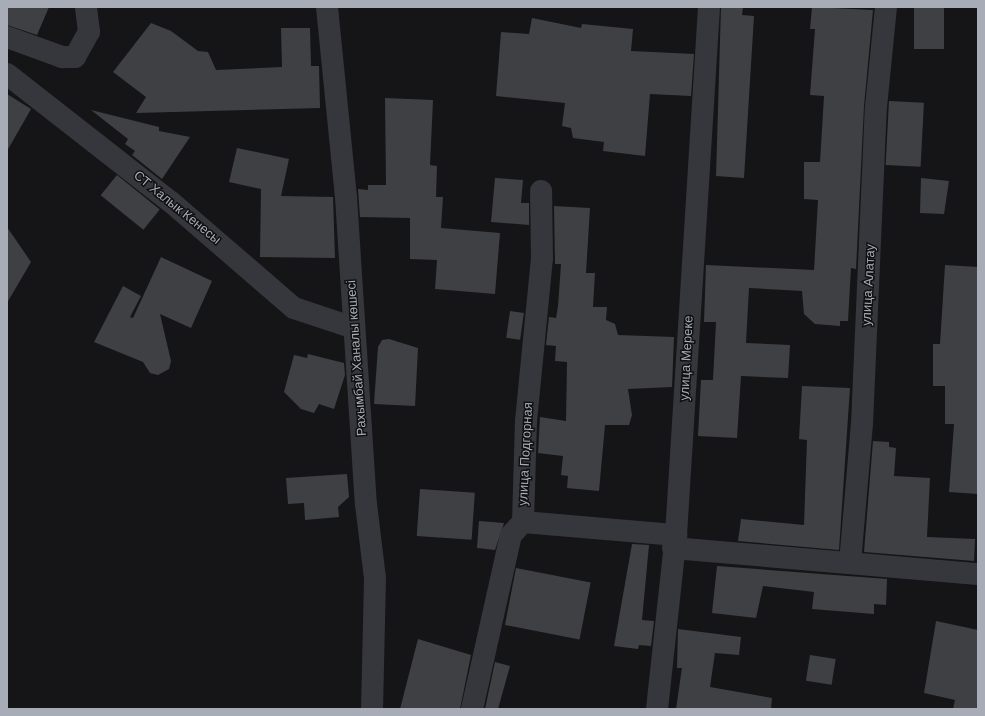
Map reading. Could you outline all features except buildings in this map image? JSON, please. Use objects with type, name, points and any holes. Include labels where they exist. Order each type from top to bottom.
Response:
[{"type":"street","points":[[7,38],[62,57],[75,57],[89,32],[86,7]]},
{"type":"street","name":"Рахымбай Ханалы көшесі","points":[[327,7],[346,197],[354,328],[375,578],[372,709]]},
{"type":"street","name":"улица Мереке","points":[[657,709],[674,542],[709,7]]},
{"type":"street","name":"улица Алатау","points":[[850,563],[862,424],[876,107],[886,7]]},
{"type":"street","name":"СТ Халык Кенесы","points":[[7,74],[171,202],[294,308],[354,328]]},
{"type":"street","name":"улица Подгорная","points":[[472,709],[511,535],[523,522],[526,428],[542,259],[541,191]]},
{"type":"street","points":[[523,522],[850,563],[978,574]]}]
